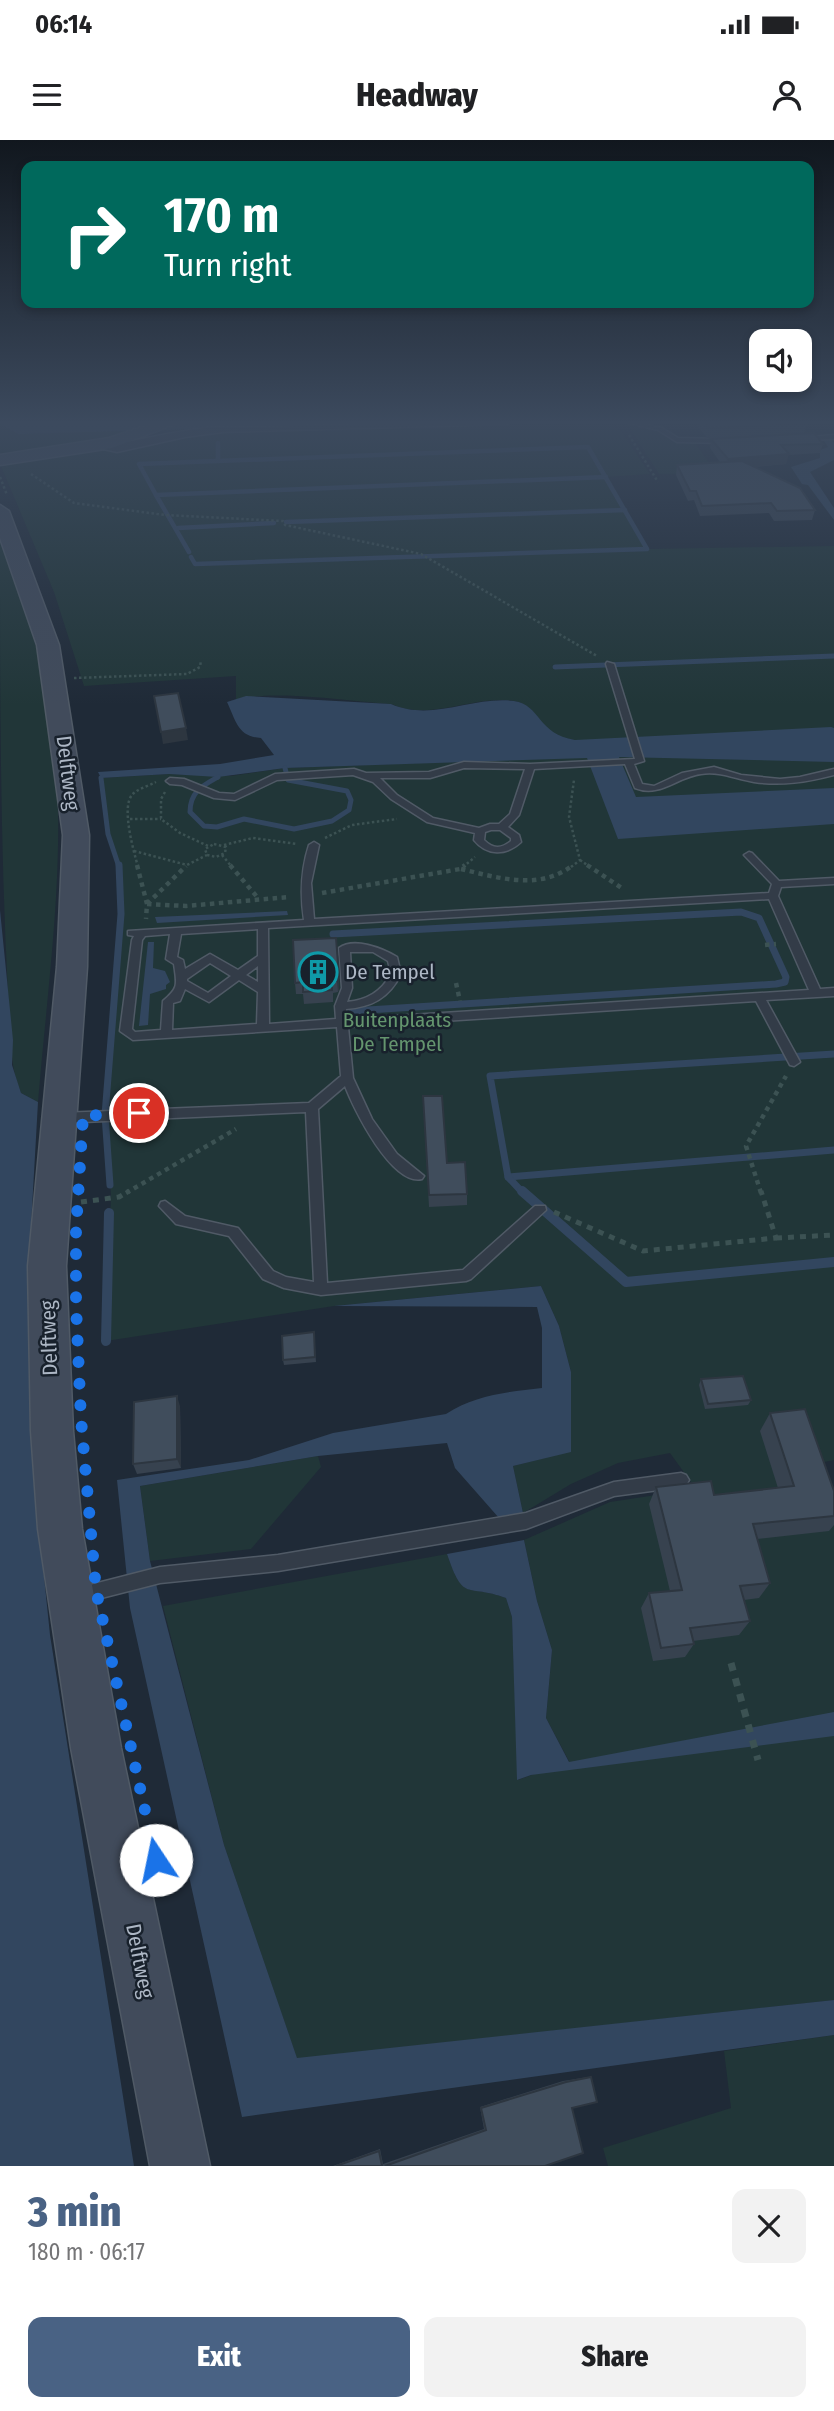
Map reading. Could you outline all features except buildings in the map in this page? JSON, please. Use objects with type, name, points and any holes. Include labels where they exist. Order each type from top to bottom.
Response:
[{"type":"street","name":"Delftweg","points":[[2,517],[48,645],[74,815],[75,923],[50,1209],[47,1312],[56,1487],[70,1599],[96,1748],[180,2166]]},
{"type":"lane","points":[[367,776],[430,775],[464,765],[530,767],[642,759],[610,664]]},
{"type":"lane","points":[[625,761],[638,786],[646,790],[659,789],[685,775],[718,769],[734,777],[793,784],[834,772]]},
{"type":"lane","points":[[502,827],[514,815],[530,767]]},
{"type":"lane","points":[[170,781],[198,787],[217,796],[235,797],[275,777],[355,772],[367,776],[430,820],[480,831],[502,827],[516,837],[516,842],[502,850],[489,850],[479,840],[480,831]]},
{"type":"lane","points":[[309,922],[304,896],[308,863],[314,845]]},
{"type":"lane","points":[[749,855],[778,884],[834,881]]},
{"type":"lane","points":[[778,884],[773,895],[817,993]]},
{"type":"lane","points":[[773,895],[136,933],[125,1031],[133,1036],[834,992]]},
{"type":"lane","points":[[263,926],[263,1028]]},
{"type":"lane","points":[[176,932],[171,959],[179,962],[183,980],[209,998],[263,957]]},
{"type":"lane","points":[[340,1006],[370,1002],[388,990],[396,974],[393,959],[375,949],[344,948],[347,988],[340,1006],[347,1078],[381,1147],[398,1165],[418,1176]]},
{"type":"lane","points":[[166,1033],[168,1001],[176,998],[183,980],[210,958],[263,990]]},
{"type":"lane","points":[[759,997],[794,1062]]},
{"type":"lane","points":[[58,1118],[312,1107],[347,1078]]},
{"type":"lane","points":[[312,1107],[321,1289]]},
{"type":"lane","points":[[165,1206],[181,1220],[233,1232],[268,1275],[284,1282],[321,1289],[466,1275],[540,1210]]},
{"type":"lane","points":[[70,1599],[160,1576],[278,1563],[433,1539],[526,1521],[614,1489],[681,1480]]},
{"type":"path","points":[[214,517],[283,521],[285,526],[422,556],[610,664]]},
{"type":"path","points":[[79,678],[187,674],[200,667],[201,660]]},
{"type":"path","points":[[584,764],[569,817],[580,860],[642,902]]},
{"type":"path","points":[[136,933],[146,925],[147,904],[134,851],[128,801],[133,793],[157,782],[170,781],[162,799],[161,819]]},
{"type":"path","points":[[130,819],[161,819],[180,834],[208,846],[224,845],[226,849],[222,855]]},
{"type":"path","points":[[207,855],[205,849],[208,846]]},
{"type":"path","points":[[460,869],[489,850]]},
{"type":"path","points":[[134,851],[187,866]]},
{"type":"path","points":[[147,904],[187,866],[207,855],[222,855]]},
{"type":"path","points":[[222,855],[258,898]]},
{"type":"path","points":[[147,904],[186,906],[304,896],[460,869],[515,878],[552,879],[580,860]]},
{"type":"path","points":[[765,945],[779,944]]},
{"type":"path","points":[[456,983],[460,999]]},
{"type":"path","points":[[776,1238],[746,1146],[794,1062]]},
{"type":"path","points":[[78,1202],[119,1197],[238,1128]]},
{"type":"path","points":[[77,1212],[78,1190]]},
{"type":"path","points":[[540,1210],[558,1212],[643,1251],[834,1235]]},
{"type":"path","points":[[731,1663],[758,1758]]},
{"type":"green space","name":"Buitenplaats De Tempel","points":[[22,517],[629,517],[647,549],[834,546],[834,1460],[824,1462],[834,1493],[834,2000],[297,2059],[224,1845],[163,1606],[447,1554],[463,1586],[506,1598],[512,1617],[518,1780],[569,1761],[546,1718],[552,1650],[537,1601],[524,1540],[610,1502],[696,1489],[670,1453],[618,1463],[571,1484],[523,1513],[513,1466],[571,1451],[571,1372],[559,1326],[541,1286],[334,1306],[106,1341],[111,1195],[105,1115],[121,914],[119,862],[108,834],[101,778],[169,774],[231,776],[285,768],[579,757],[575,740],[550,732],[530,709],[514,701],[483,701],[422,710],[391,704],[311,697],[267,696],[236,701],[236,676],[84,686],[54,592]]},
{"type":"green space","points":[[0,540],[27,615],[47,693],[58,795],[56,898],[38,1102],[21,1093],[11,1044],[2,824]]},
{"type":"green space","points":[[318,1456],[321,1467],[251,1549],[150,1561],[140,1486]]},
{"type":"green space","points":[[834,2035],[834,2166],[608,2166],[603,2148],[731,2108],[724,2051]]},
{"type":"water","points":[[246,696],[391,704],[422,710],[498,700],[514,701],[530,708],[553,732],[575,740],[831,727],[834,728],[834,762],[619,757],[636,797],[834,788],[834,824],[618,839],[587,758],[285,768],[218,777],[169,774],[101,778],[98,772],[220,764],[274,755],[261,738],[247,735],[243,731],[227,702]]},
{"type":"water","points":[[0,910],[13,1040],[12,1065],[21,1093],[38,1102],[28,1280],[30,1400],[36,1498],[50,1635],[134,2166],[0,2166]]},
{"type":"water","points":[[287,911],[288,915],[157,923],[155,917]]},
{"type":"water","points":[[148,942],[154,942],[153,968],[165,971],[170,982],[166,989],[150,994],[148,1025],[139,1026]]},
{"type":"water","points":[[541,1286],[559,1326],[571,1372],[571,1452],[513,1466],[523,1513],[499,1518],[455,1468],[447,1443],[318,1456],[140,1486],[150,1561],[224,1845],[297,2058],[834,2000],[834,2035],[242,2117],[130,1608],[117,1480],[249,1460],[333,1433],[446,1414],[480,1398],[542,1388],[542,1328],[537,1307],[334,1306]]},
{"type":"water","points":[[524,1540],[537,1601],[552,1650],[546,1718],[569,1762],[834,1712],[834,1736],[531,1775],[517,1780],[512,1617],[506,1598],[463,1586],[447,1554]]},
{"type":"waterway","points":[[168,517],[189,552]]},
{"type":"waterway","points":[[286,522],[440,517]]},
{"type":"waterway","points":[[191,557],[195,564],[647,549],[628,517]]},
{"type":"waterway","points":[[178,528],[274,523]]},
{"type":"waterway","points":[[555,667],[834,656]]},
{"type":"waterway","points":[[218,777],[202,787],[192,799],[190,812],[204,826],[217,827],[244,819],[294,829],[332,821],[349,810],[351,800],[347,791],[288,780],[285,768]]},
{"type":"waterway","points":[[101,778],[108,834],[119,867]]},
{"type":"waterway","points":[[110,1185],[105,1115],[121,914],[119,865]]},
{"type":"waterway","points":[[333,934],[741,912],[759,918],[786,977],[785,982],[776,984],[352,1011]]},
{"type":"waterway","points":[[508,1177],[490,1076],[834,1054]]},
{"type":"waterway","points":[[508,1177],[834,1150]]},
{"type":"waterway","points":[[508,1177],[523,1193]]},
{"type":"waterway","points":[[522,1191],[626,1282],[834,1262]]},
{"type":"waterway","points":[[106,1341],[109,1213]]},
{"type":"place","name":"De Tempel","points":[[318,972]]},
{"type":"route","points":[[139,1113],[83,1116],[76,1230],[76,1305],[81,1419],[96,1590],[136,1760],[156,1860]]}]
